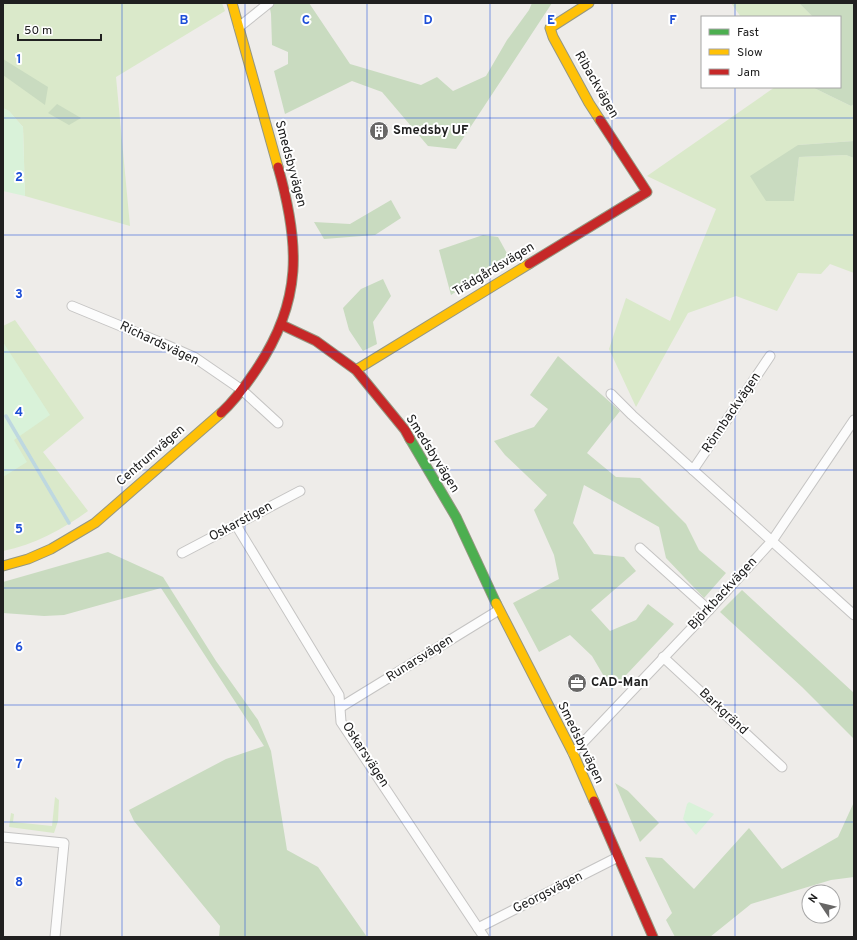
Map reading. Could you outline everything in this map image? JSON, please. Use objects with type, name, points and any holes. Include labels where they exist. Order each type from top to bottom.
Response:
[{"type":"main road","name":"Smedsbyvägen","points":[[232,3],[287,198],[291,221],[294,261],[291,288],[282,325],[316,341],[356,370],[405,430],[456,518],[499,610],[572,754],[653,937]]},
{"type":"main road","name":"Ribackvägen","points":[[589,3],[550,28],[553,37],[589,103],[647,192]]},
{"type":"main road","name":"Trädgårdsvägen","points":[[356,370],[647,192]]},
{"type":"main road","name":"Centrumvägen","points":[[3,566],[49,550],[95,523],[224,410],[242,390],[265,359],[282,325]]},
{"type":"street","points":[[238,27],[270,3]]},
{"type":"street","name":"Richardsvägen","points":[[72,306],[162,343],[194,358],[242,390]]},
{"type":"street","name":"Rönnbackvägen","points":[[693,470],[770,356]]},
{"type":"street","points":[[242,390],[278,423]]},
{"type":"street","points":[[612,394],[632,415],[854,615]]},
{"type":"street","name":"Björkbackvägen","points":[[572,754],[709,610],[772,541],[854,420]]},
{"type":"street","name":"Oskarstigen","points":[[182,553],[300,491]]},
{"type":"street","name":"Oskarsvägen","points":[[236,525],[340,695],[341,722],[484,937]]},
{"type":"street","points":[[640,548],[709,610]]},
{"type":"street","name":"Runarsvägen","points":[[341,707],[499,610]]},
{"type":"street","name":"Barkgränd","points":[[663,657],[782,767]]},
{"type":"street","points":[[3,837],[64,843],[55,937]]},
{"type":"street","name":"Georgsvägen","points":[[478,928],[618,857]]},
{"type":"green space","points":[[3,3],[222,3],[225,11],[116,77],[130,226],[25,196],[23,127],[9,111],[3,108]]},
{"type":"green space","points":[[269,3],[309,3],[350,64],[421,85],[437,77],[453,91],[486,76],[507,40],[529,10],[532,3],[552,3],[456,149],[428,146],[382,92],[352,81],[285,114],[274,71],[288,64],[288,52],[272,45],[271,14]]},
{"type":"green space","points":[[731,3],[799,3],[812,16],[740,16]]},
{"type":"green space","points":[[799,3],[854,3],[854,104],[851,106],[814,88],[841,88],[841,16],[812,16]]},
{"type":"green space","points":[[3,59],[48,87],[45,105],[3,75]]},
{"type":"green space","points":[[774,88],[814,88],[851,106],[854,104],[854,141],[798,145],[794,201],[799,157],[846,155],[854,158],[854,273],[830,264],[821,274],[798,273],[777,311],[736,296],[688,313],[636,407],[609,349],[626,298],[670,321],[716,209],[647,176]]},
{"type":"green space","points":[[57,104],[81,118],[69,125],[48,113]]},
{"type":"green space","points":[[3,108],[9,111],[23,127],[25,196],[3,191]]},
{"type":"green space","points":[[854,141],[854,158],[846,155],[799,157],[794,201],[766,201],[750,176],[798,145]]},
{"type":"green space","points":[[391,200],[401,218],[375,235],[324,239],[314,222],[350,224]]},
{"type":"green space","points":[[483,235],[498,237],[509,257],[451,295],[439,250]]},
{"type":"green space","points":[[383,279],[391,296],[373,322],[377,344],[363,351],[349,330],[343,308],[361,289]]},
{"type":"green space","points":[[15,320],[84,418],[43,452],[88,511],[48,536],[26,545],[3,551],[3,326]]},
{"type":"green space","points":[[3,342],[50,415],[14,440],[27,462],[3,477]]},
{"type":"green space","points":[[558,356],[620,411],[587,453],[616,477],[640,478],[686,524],[699,550],[726,573],[704,598],[666,558],[659,527],[584,485],[573,523],[594,554],[624,557],[636,571],[591,610],[610,631],[636,620],[648,604],[674,624],[612,690],[592,656],[570,635],[539,652],[513,603],[559,579],[554,555],[534,510],[547,495],[505,455],[494,441],[534,427],[548,409],[530,395]]},
{"type":"green space","points":[[108,552],[163,577],[216,661],[258,720],[271,751],[287,850],[318,867],[367,937],[219,937],[220,926],[134,821],[129,810],[226,759],[264,746],[161,588],[64,615],[44,616],[3,613],[3,582]]},
{"type":"green space","points":[[742,590],[854,693],[854,739],[802,687],[720,612]]},
{"type":"green space","points":[[615,783],[628,791],[659,823],[640,842]]},
{"type":"green space","points":[[55,797],[59,800],[58,821],[54,833],[9,827],[11,813],[14,814],[13,822],[52,826]]},
{"type":"green space","points":[[689,802],[714,814],[696,835],[683,819],[687,804]]},
{"type":"green space","points":[[854,802],[854,877],[831,880],[818,884],[801,884],[801,889],[751,904],[710,937],[675,937],[666,920],[672,913],[645,857],[662,858],[694,889],[749,828],[782,869],[838,837]]},
{"type":"waterway","points":[[6,416],[69,523]]},
{"type":"traffic: fast","points":[[410,439],[456,517],[496,603]]},
{"type":"traffic: slow","points":[[232,3],[278,167]]},
{"type":"traffic: slow","points":[[589,3],[550,28],[553,37],[600,120]]},
{"type":"traffic: slow","points":[[356,370],[529,264]]},
{"type":"traffic: slow","points":[[3,566],[28,559],[51,549],[95,523],[221,413]]},
{"type":"traffic: slow","points":[[496,603],[573,753],[594,801]]},
{"type":"traffic: jam","points":[[529,264],[647,192],[600,120]]},
{"type":"traffic: jam","points":[[221,413],[248,381],[271,345],[282,320],[289,296],[293,272],[293,247],[285,195],[278,167]]},
{"type":"traffic: jam","points":[[282,325],[316,341],[356,370],[405,430],[410,439]]},
{"type":"traffic: jam","points":[[594,801],[653,937]]},
{"type":"place","name":"Smedsby UF","points":[[379,131]]},
{"type":"place","name":"CAD-Man","points":[[577,683]]}]
